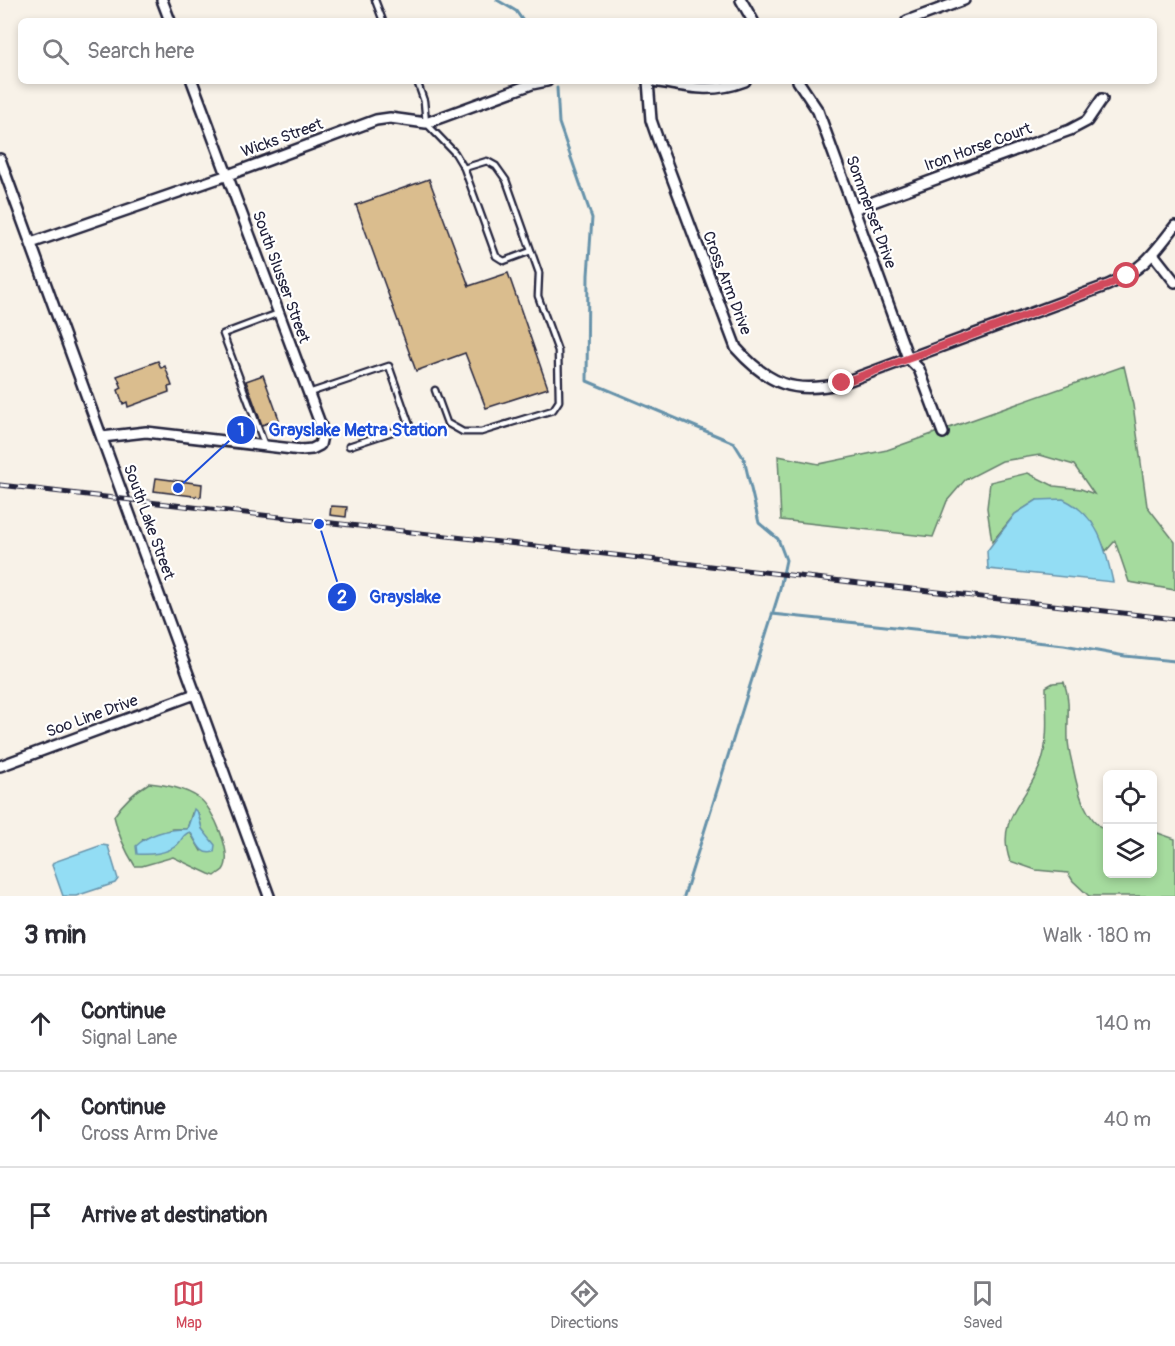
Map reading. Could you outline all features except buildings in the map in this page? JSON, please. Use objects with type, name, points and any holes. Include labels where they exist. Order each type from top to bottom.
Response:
[{"type":"street","points":[[162,0],[169,18]]},
{"type":"street","points":[[741,0],[751,18]]},
{"type":"street","points":[[915,18],[964,0]]},
{"type":"street","name":"South Slusser Street","points":[[193,84],[321,426],[320,445],[312,449],[265,446]]},
{"type":"street","name":"Wicks Street","points":[[31,243],[228,175],[376,120],[390,118],[426,123],[532,84]]},
{"type":"street","name":"Cross Arm Drive","points":[[648,84],[651,120],[728,331],[736,348],[749,363],[775,382],[805,389],[823,388],[842,383],[1108,285],[1135,271],[1153,254],[1175,226]]},
{"type":"street","points":[[674,84],[718,89],[735,84]]},
{"type":"street","name":"Sommerset Drive","points":[[800,84],[818,111],[908,358],[919,369],[943,433]]},
{"type":"street","name":"Iron Horse Court","points":[[854,209],[1070,130],[1087,121],[1102,99]]},
{"type":"street","name":"South Lake Street","points":[[0,159],[269,896]]},
{"type":"street","points":[[1153,254],[1175,282]]},
{"type":"street","points":[[102,437],[146,432],[265,446]]},
{"type":"street","name":"Soo Line Drive","points":[[0,766],[195,694]]},
{"type":"lane","points":[[375,0],[382,18]]},
{"type":"lane","points":[[418,84],[424,101],[426,123],[454,153],[464,168],[496,256],[504,261],[531,251]]},
{"type":"lane","points":[[435,390],[447,423],[463,432],[481,432],[553,410],[559,401],[558,351],[538,296],[539,273],[506,180],[496,166],[487,161],[464,168]]},
{"type":"lane","points":[[265,446],[223,334],[279,313]]},
{"type":"lane","points":[[309,393],[389,366],[410,426],[349,446]]},
{"type":"green space","points":[[1124,366],[1133,405],[1147,506],[1175,542],[1175,590],[1129,582],[1115,541],[1106,551],[1091,521],[1037,500],[1015,514],[992,542],[987,508],[990,482],[1028,473],[1054,486],[1081,489],[1094,494],[1074,465],[1040,455],[1002,461],[965,480],[947,501],[933,537],[781,520],[778,456],[819,464],[887,450]]},
{"type":"green space","points":[[1064,682],[1066,689],[1068,746],[1080,795],[1087,811],[1103,829],[1103,878],[1157,878],[1158,833],[1175,839],[1175,896],[1089,896],[1068,873],[1036,870],[1010,861],[1006,845],[1010,819],[1037,773],[1042,760],[1047,724],[1046,687],[1053,683]]},
{"type":"green space","points":[[149,783],[187,792],[205,803],[216,821],[224,843],[226,863],[223,870],[215,876],[173,857],[135,866],[122,842],[114,816],[134,793]],"holes":[[[192,813],[198,813],[202,829],[210,840],[201,851],[190,832],[185,833],[181,839],[142,840],[172,829],[187,829]]]},
{"type":"water","points":[[1063,499],[1075,506],[1092,523],[1103,544],[1113,582],[988,569],[987,551],[1015,514],[1037,500]]},
{"type":"water","points":[[194,809],[198,813],[202,829],[215,845],[214,852],[209,853],[202,850],[190,832],[185,834],[177,845],[168,850],[152,854],[137,854],[136,846],[153,835],[187,829]]},
{"type":"water","points":[[102,845],[108,846],[118,879],[115,883],[76,896],[63,896],[52,865],[54,862]]},
{"type":"waterway","points":[[497,0],[516,11],[521,18]]},
{"type":"waterway","points":[[557,88],[559,123],[592,218],[588,275],[587,381],[734,443],[744,459],[759,523],[778,539],[786,560],[779,593],[684,896]]},
{"type":"waterway","points":[[772,614],[1064,645],[1125,656],[1175,661]]},
{"type":"railway","points":[[0,485],[1175,619]]},
{"type":"place","name":"Grayslake Metra Station","points":[[178,488]]},
{"type":"place","name":"Grayslake","points":[[319,524]]},
{"type":"route","points":[[842,383],[1127,276]]}]
